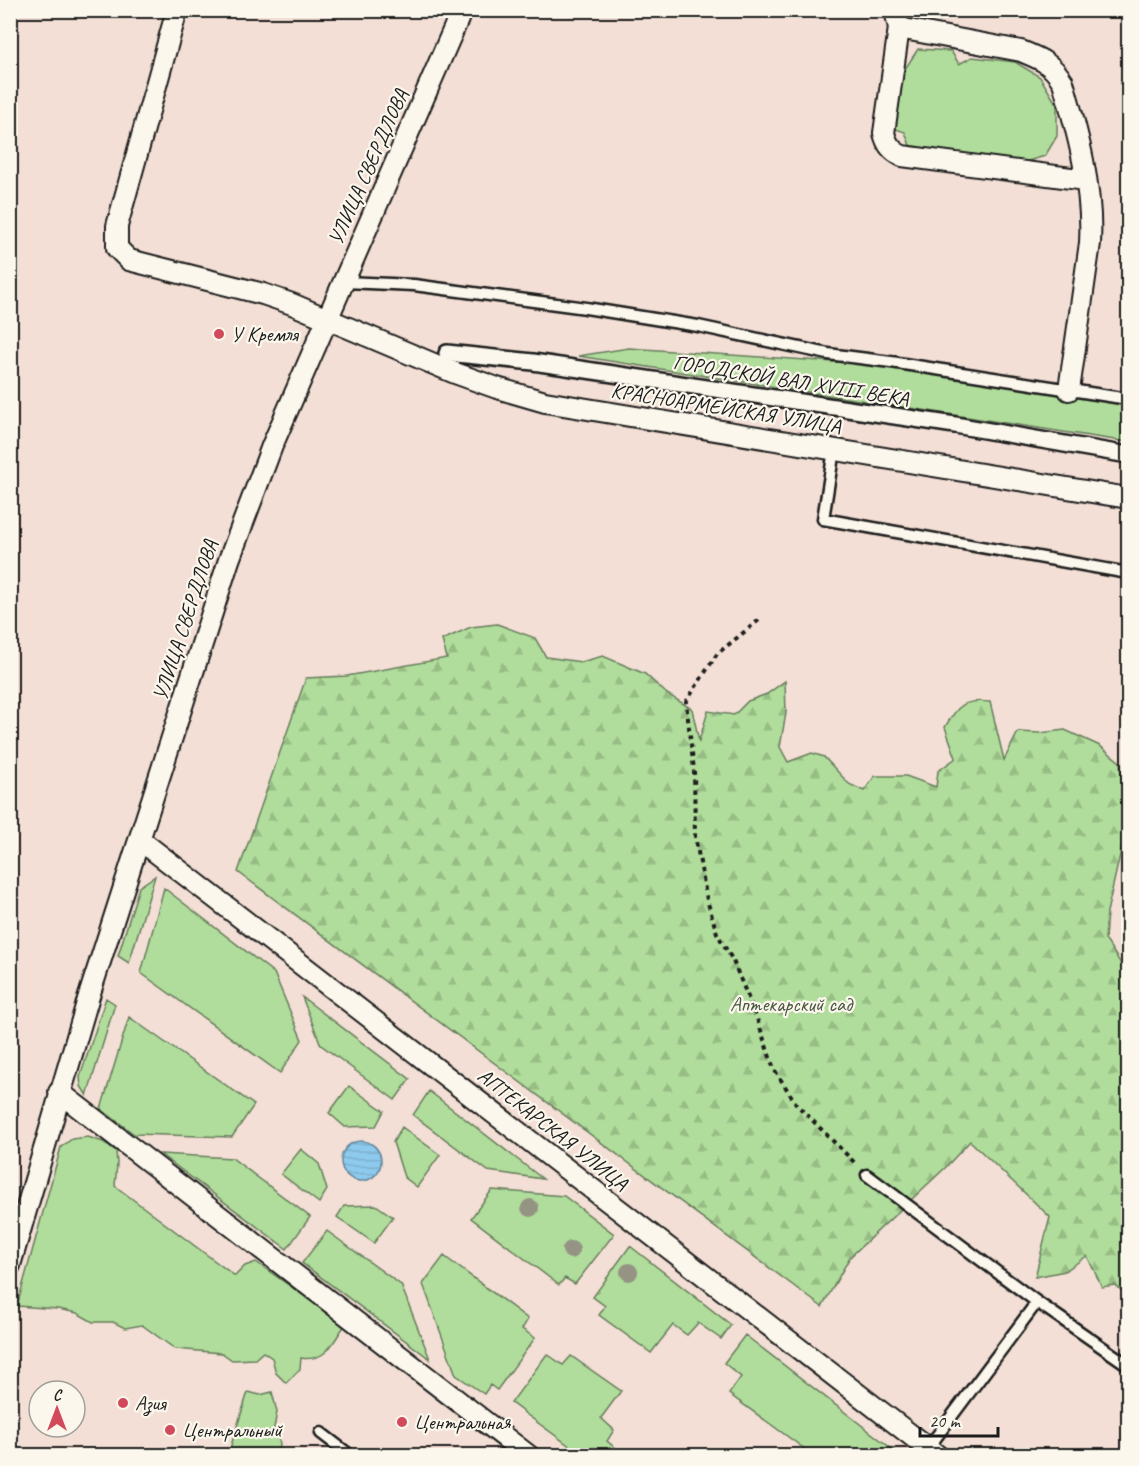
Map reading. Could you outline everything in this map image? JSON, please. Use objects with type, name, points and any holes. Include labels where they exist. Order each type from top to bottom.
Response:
[{"type":"street","name":"КРАСНОАРМЕЙСКАЯ УЛИЦА","points":[[177,10],[117,226],[117,248],[129,260],[263,294],[455,373],[545,402],[1128,498]]},
{"type":"street","name":"УЛИЦА СВЕРДЛОВА","points":[[10,1264],[59,1092],[251,500],[462,10]]},
{"type":"street","points":[[1069,390],[1090,243],[1090,202],[1086,180],[1070,105],[1063,82],[1054,69],[1040,58],[897,19],[884,134],[893,152],[902,156],[1086,180]]},
{"type":"street","name":"ГОРОДСКОЙ ВАЛ XVIII ВЕКА","points":[[447,353],[533,362],[954,425],[1128,455]]},
{"type":"street","name":"АПТЕКАРСКАЯ УЛИЦА","points":[[140,840],[933,1452]]},
{"type":"street","points":[[59,1092],[529,1455]]},
{"type":"lane","points":[[345,282],[424,286],[586,308],[698,326],[828,354],[1128,399]]},
{"type":"lane","points":[[834,450],[823,519],[1128,573]]},
{"type":"lane","points":[[867,1175],[1037,1302],[1128,1365]]},
{"type":"lane","points":[[933,1452],[1037,1302]]},
{"type":"lane","points":[[321,1433],[351,1455]]},
{"type":"path","points":[[759,620],[717,654],[686,702],[694,770],[695,836],[707,900],[717,933],[733,961],[758,1019],[774,1069],[796,1105],[867,1175]]},
{"type":"green space","points":[[918,49],[951,51],[959,64],[972,57],[1015,62],[1040,77],[1057,105],[1057,136],[1045,156],[1021,163],[911,148],[905,132],[893,128],[901,75]]},
{"type":"green space","points":[[629,348],[893,366],[1128,404],[1128,442],[578,356]]},
{"type":"green space","name":"Аптекарский сад","points":[[497,624],[535,638],[546,657],[581,662],[603,656],[645,674],[667,694],[692,709],[699,741],[708,711],[734,715],[748,701],[767,694],[785,681],[786,713],[780,747],[788,762],[812,753],[824,757],[849,784],[864,791],[875,776],[906,776],[936,787],[938,771],[956,758],[945,727],[958,709],[974,702],[990,702],[1004,760],[1018,732],[1040,733],[1065,730],[1100,746],[1120,762],[1127,824],[1107,912],[1105,939],[1123,967],[1128,969],[1128,1296],[1115,1285],[1102,1287],[1087,1256],[1065,1271],[1035,1277],[1050,1217],[970,1141],[945,1168],[850,1257],[822,1307],[238,872],[306,678],[347,676],[447,658],[442,640],[471,627]]},
{"type":"green space","points":[[155,876],[129,963],[118,956],[139,887]]},
{"type":"green space","points":[[164,888],[274,973],[302,1040],[280,1073],[141,973]]},
{"type":"green space","points":[[302,997],[410,1079],[395,1100],[321,1045]]},
{"type":"green space","points":[[106,998],[115,1004],[87,1096],[81,1086],[80,1077]]},
{"type":"green space","points":[[129,1017],[254,1105],[232,1137],[134,1134],[101,1109]]},
{"type":"green space","points":[[349,1086],[384,1111],[376,1126],[345,1127],[329,1113]]},
{"type":"green space","points":[[429,1091],[543,1179],[488,1171],[413,1115]]},
{"type":"green space","points":[[402,1127],[440,1155],[417,1187],[404,1177],[393,1142]]},
{"type":"green space","points":[[88,1137],[103,1142],[116,1151],[115,1186],[235,1276],[245,1266],[256,1262],[345,1325],[328,1350],[317,1357],[301,1358],[300,1369],[286,1383],[276,1373],[272,1358],[263,1352],[255,1359],[232,1360],[222,1353],[175,1349],[142,1325],[125,1328],[113,1322],[93,1322],[77,1313],[58,1309],[17,1306],[61,1147],[72,1139]]},
{"type":"green space","points":[[301,1149],[319,1164],[327,1190],[319,1203],[281,1174]]},
{"type":"green space","points":[[160,1154],[232,1158],[310,1217],[287,1249]]},
{"type":"green space","points":[[492,1190],[564,1196],[614,1234],[575,1284],[565,1278],[559,1285],[471,1218]]},
{"type":"green space","points":[[376,1205],[393,1217],[374,1243],[337,1217],[344,1206]]},
{"type":"green space","points":[[327,1231],[401,1285],[430,1359],[302,1263]]},
{"type":"green space","points":[[630,1246],[731,1325],[721,1339],[698,1323],[687,1335],[673,1325],[651,1353],[599,1315],[605,1306],[593,1297]]},
{"type":"green space","points":[[444,1256],[528,1319],[522,1329],[535,1338],[497,1390],[490,1385],[484,1394],[456,1375],[423,1284]]},
{"type":"green space","points":[[745,1335],[900,1455],[813,1455],[729,1394],[741,1377],[724,1363]]},
{"type":"green space","points":[[547,1354],[563,1365],[571,1356],[621,1391],[601,1418],[614,1430],[607,1441],[624,1455],[582,1455],[511,1403]]},
{"type":"green space","points":[[248,1392],[260,1395],[272,1392],[277,1412],[274,1428],[280,1443],[279,1455],[228,1455]]},
{"type":"water","points":[[361,1141],[369,1142],[375,1147],[380,1153],[380,1169],[375,1175],[369,1180],[361,1181],[353,1180],[347,1175],[342,1169],[341,1161],[342,1153],[347,1147],[353,1142]]},
{"type":"place","name":"У Кремля","points":[[219,334]]},
{"type":"place","name":"Азия","points":[[123,1403]]},
{"type":"place","name":"Центральная","points":[[402,1422]]},
{"type":"place","name":"Центральный","points":[[170,1430]]}]
